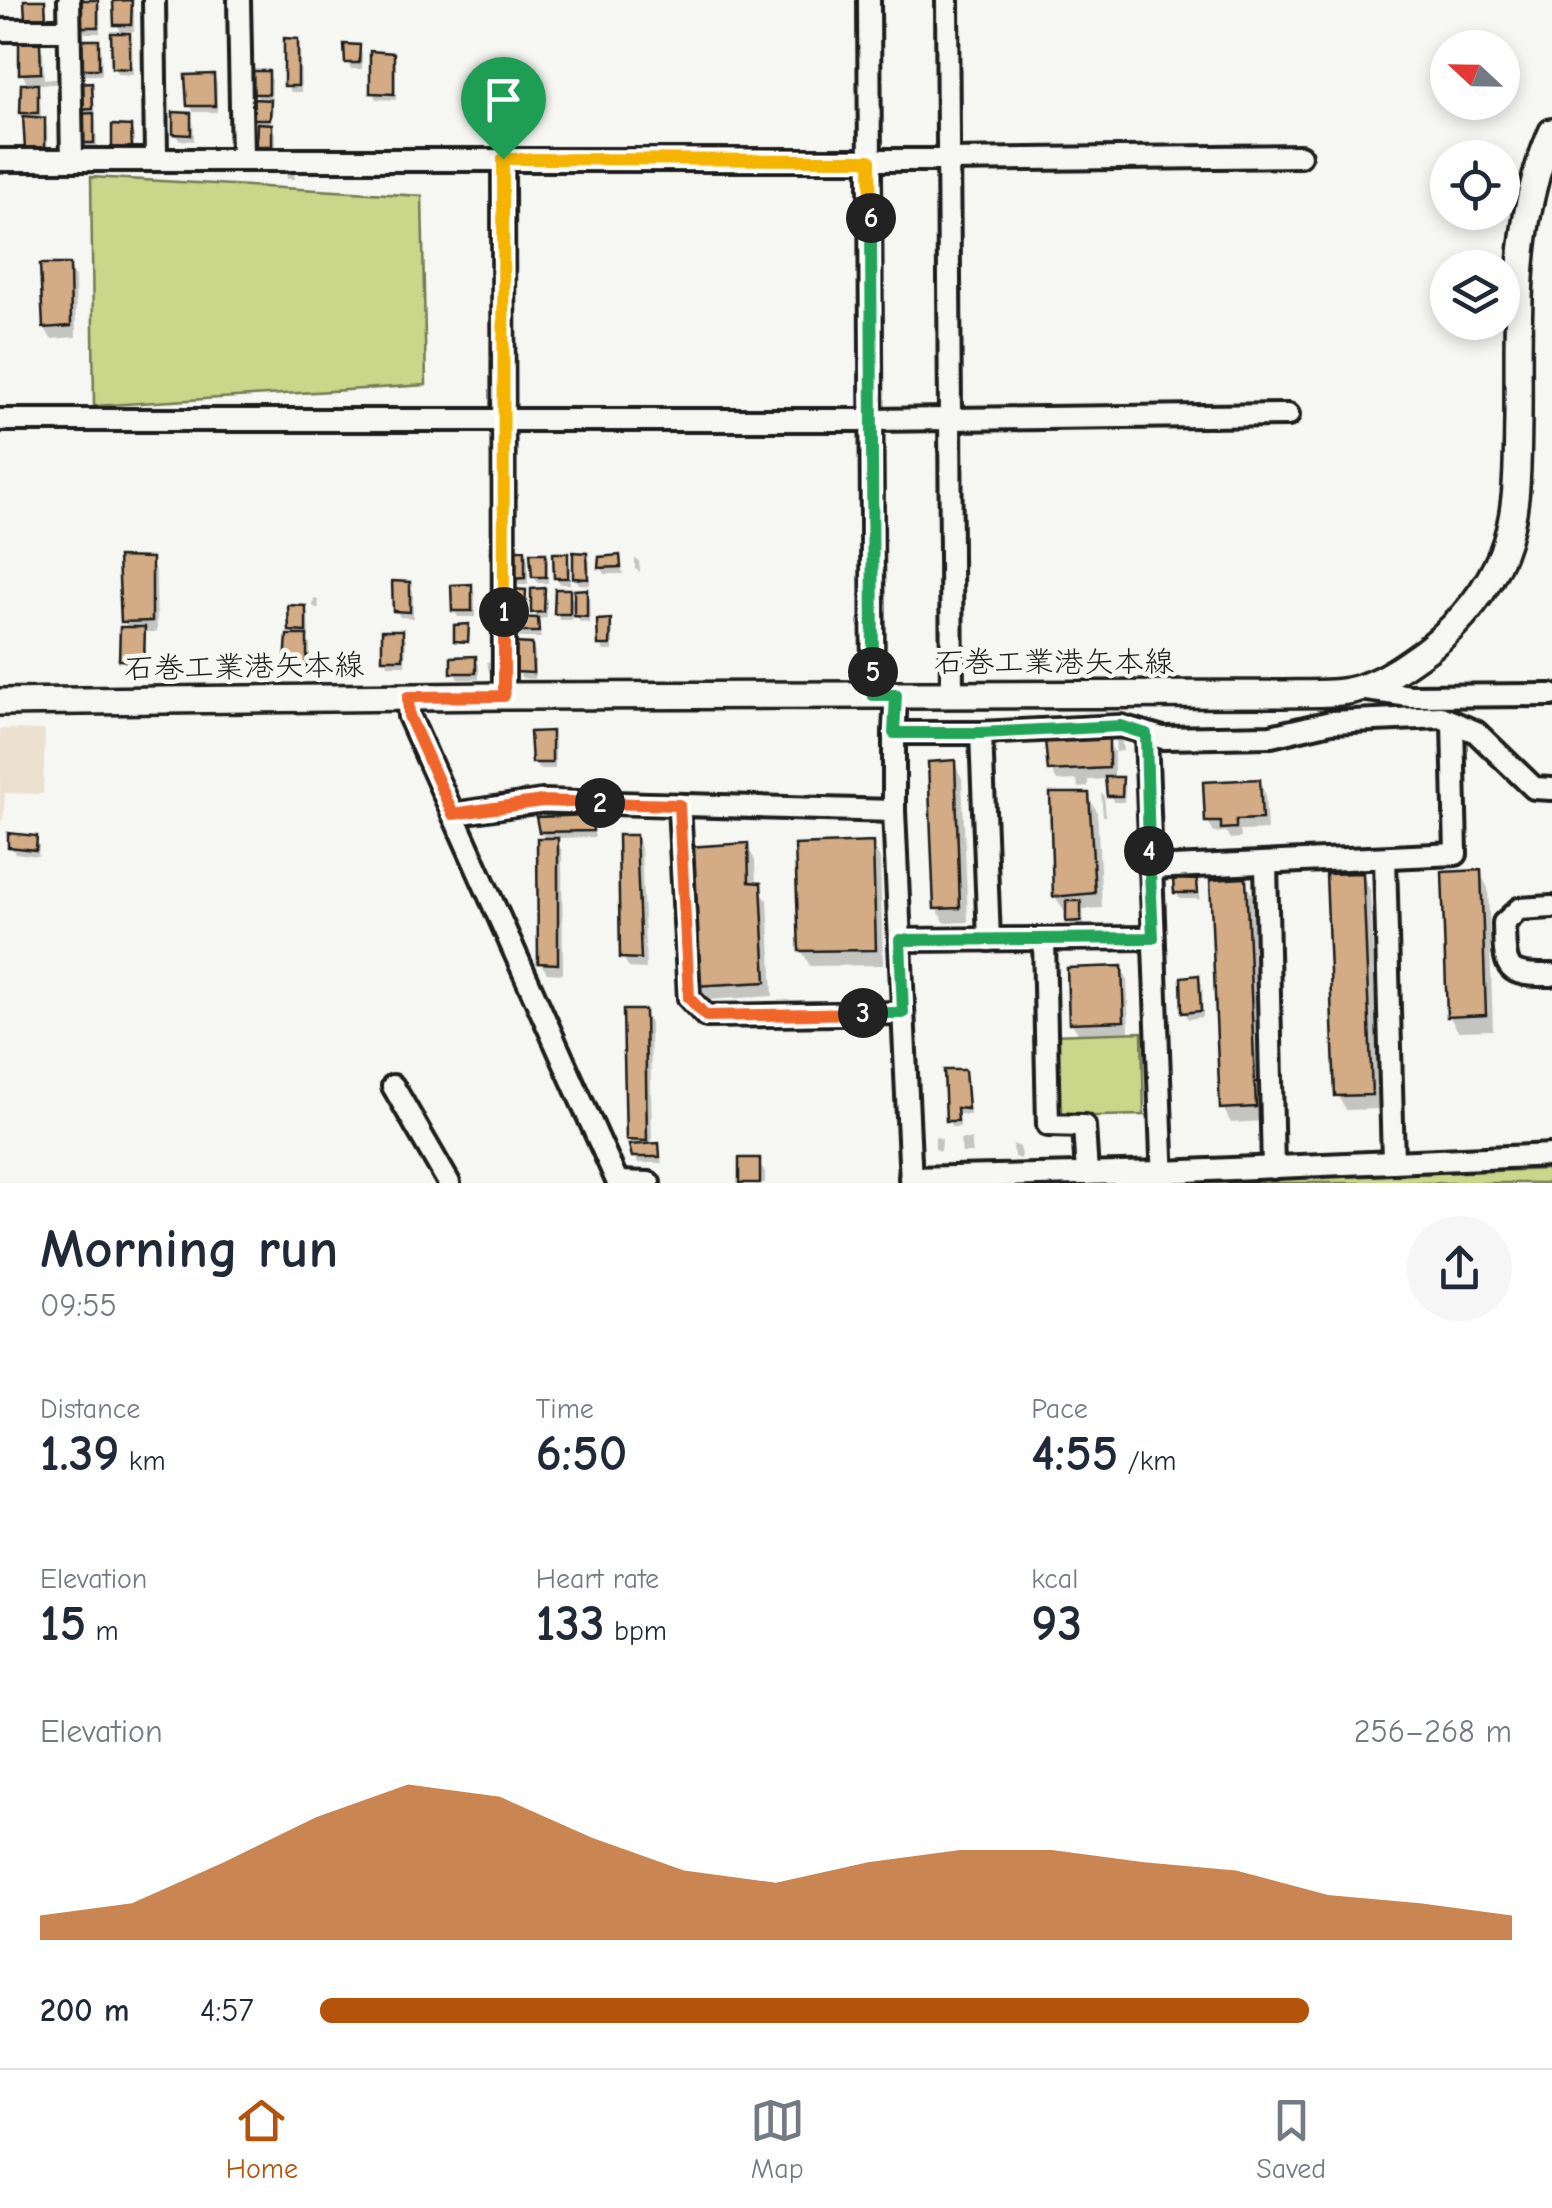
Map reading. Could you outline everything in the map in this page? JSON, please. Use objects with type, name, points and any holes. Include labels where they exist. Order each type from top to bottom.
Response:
[{"type":"main road","name":"石巻工業港矢本線","points":[[0,702],[1279,694],[1359,689],[1397,672],[1462,619],[1502,554],[1513,513],[1517,468],[1525,220],[1552,132]]},
{"type":"street","points":[[68,0],[72,160]]},
{"type":"street","points":[[154,0],[156,158]]},
{"type":"street","points":[[239,0],[242,159]]},
{"type":"street","points":[[870,0],[872,420],[884,695],[894,733],[911,1181],[1087,1174],[1163,1178],[1274,1168],[1552,1155]]},
{"type":"street","points":[[947,0],[952,695]]},
{"type":"street","points":[[0,30],[68,30]]},
{"type":"street","points":[[0,160],[1300,156]]},
{"type":"street","points":[[503,159],[504,696]]},
{"type":"street","points":[[0,420],[948,420],[1288,415]]},
{"type":"street","points":[[1359,689],[1410,696],[1552,695]]},
{"type":"street","points":[[408,697],[409,716],[618,1182],[649,1183]]},
{"type":"street","points":[[894,733],[1121,726],[1163,738],[1272,736],[1331,722],[1442,717],[1476,732],[1534,788],[1552,789]]},
{"type":"street","points":[[1150,868],[1456,854],[1453,723]]},
{"type":"street","points":[[981,733],[989,940]]},
{"type":"street","points":[[1146,734],[1163,1178]]},
{"type":"street","points":[[453,814],[542,801],[894,811]]},
{"type":"street","points":[[679,805],[689,998],[706,1016],[903,1013]]},
{"type":"street","points":[[1385,858],[1392,1162]]},
{"type":"street","points":[[1266,864],[1274,1168]]},
{"type":"street","points":[[1552,907],[1519,908],[1504,923],[1505,960],[1511,971],[1522,976],[1552,974]]},
{"type":"street","points":[[900,940],[1153,938]]},
{"type":"street","points":[[1044,939],[1048,1125],[1084,1126],[1087,1174]]},
{"type":"street","points":[[392,1086],[448,1183]]},
{"type":"shaded area","points":[[0,729],[45,730],[43,794],[5,793],[3,820],[0,820]]},
{"type":"green space","points":[[91,177],[422,196],[426,385],[94,406]]},
{"type":"green space","points":[[1142,1032],[1144,1115],[1053,1117],[1051,1035]]},
{"type":"green space","points":[[1552,1169],[1552,1183],[1184,1183],[1184,1182]]},
{"type":"building","points":[[24,0],[45,0],[46,20],[25,20]]},
{"type":"building","points":[[78,0],[98,0],[98,27],[79,27]]},
{"type":"building","points":[[132,0],[131,25],[114,25],[113,1]]},
{"type":"building","points":[[111,33],[130,33],[130,69],[112,68]]},
{"type":"building","points":[[284,38],[298,39],[298,86],[284,86]]},
{"type":"building","points":[[78,40],[99,40],[99,69],[78,69]]},
{"type":"building","points":[[19,42],[40,43],[41,73],[19,74]]},
{"type":"building","points":[[344,44],[360,45],[359,63],[345,63]]},
{"type":"building","points":[[370,51],[394,53],[394,94],[370,93]]},
{"type":"building","points":[[253,71],[269,71],[269,94],[253,94]]},
{"type":"building","points":[[214,74],[215,106],[187,106],[185,75]]},
{"type":"building","points":[[92,83],[93,109],[76,110],[76,84]]},
{"type":"building","points":[[21,84],[38,84],[38,113],[20,113]]},
{"type":"building","points":[[251,99],[271,100],[270,119],[253,119]]},
{"type":"building","points":[[173,112],[191,113],[191,135],[173,134]]},
{"type":"building","points":[[94,113],[94,143],[78,143],[76,114]]},
{"type":"building","points":[[23,116],[45,118],[45,150],[25,150]]},
{"type":"building","points":[[257,123],[272,124],[272,146],[256,146]]},
{"type":"building","points":[[112,125],[131,126],[132,149],[112,148]]},
{"type":"building","points":[[40,264],[70,264],[71,326],[43,328]]},
{"type":"building","points":[[511,550],[525,550],[525,578],[513,579]]},
{"type":"building","points":[[573,552],[587,553],[588,579],[573,578]]},
{"type":"building","points":[[530,553],[546,553],[546,577],[532,577]]},
{"type":"building","points":[[553,553],[568,553],[568,578],[554,578]]},
{"type":"building","points":[[620,555],[621,567],[598,568],[599,557]]},
{"type":"building","points":[[118,557],[152,558],[152,621],[121,622]]},
{"type":"building","points":[[392,581],[410,582],[410,612],[393,611]]},
{"type":"building","points":[[472,584],[472,611],[452,611],[451,585]]},
{"type":"building","points":[[545,588],[544,612],[531,613],[531,589]]},
{"type":"building","points":[[512,589],[526,590],[525,612],[512,612]]},
{"type":"building","points":[[555,589],[570,589],[570,614],[554,614]]},
{"type":"building","points":[[587,589],[587,617],[574,616],[574,590]]},
{"type":"building","points":[[288,605],[306,606],[306,632],[289,631]]},
{"type":"building","points":[[511,617],[538,618],[539,632],[512,632]]},
{"type":"building","points":[[611,619],[610,645],[598,645],[597,620]]},
{"type":"building","points":[[469,624],[468,642],[454,641],[454,625]]},
{"type":"building","points":[[120,627],[145,627],[144,661],[119,660]]},
{"type":"building","points":[[382,630],[403,630],[403,659],[382,659]]},
{"type":"building","points":[[287,635],[307,635],[307,667],[285,665]]},
{"type":"building","points":[[514,643],[532,644],[533,673],[515,672]]},
{"type":"building","points":[[476,656],[476,673],[451,673],[451,657]]},
{"type":"building","points":[[552,731],[552,763],[532,763],[530,732]]},
{"type":"building","points":[[1109,738],[1109,768],[1048,771],[1045,740]]},
{"type":"building","points":[[955,760],[960,908],[934,909],[928,762]]},
{"type":"building","points":[[1105,777],[1123,777],[1122,796],[1107,796]]},
{"type":"building","points":[[1260,779],[1262,819],[1236,820],[1236,828],[1221,829],[1221,822],[1205,822],[1203,782]]},
{"type":"building","points":[[1050,793],[1089,793],[1095,893],[1053,897]]},
{"type":"building","points":[[592,815],[593,831],[539,832],[536,817]]},
{"type":"building","points":[[8,833],[37,836],[36,850],[8,847]]},
{"type":"building","points":[[618,835],[636,835],[641,959],[620,958]]},
{"type":"building","points":[[537,838],[558,838],[558,964],[538,963]]},
{"type":"building","points":[[873,842],[876,950],[799,951],[795,845]]},
{"type":"building","points":[[748,843],[749,882],[761,883],[766,982],[694,986],[687,847]]},
{"type":"building","points":[[1481,870],[1486,1015],[1447,1017],[1442,872]]},
{"type":"building","points":[[1363,873],[1372,1095],[1335,1096],[1326,874]]},
{"type":"building","points":[[1246,878],[1256,1107],[1220,1109],[1210,880]]},
{"type":"building","points":[[1173,879],[1197,880],[1198,893],[1174,893]]},
{"type":"building","points":[[1066,901],[1081,901],[1081,921],[1066,922]]},
{"type":"building","points":[[1122,966],[1124,1021],[1069,1023],[1067,968]]},
{"type":"building","points":[[1199,975],[1201,1011],[1182,1013],[1181,977]]},
{"type":"building","points":[[623,1010],[645,1010],[647,1141],[626,1140]]},
{"type":"building","points":[[944,1070],[965,1070],[968,1109],[957,1108],[958,1121],[946,1121]]},
{"type":"building","points":[[659,1143],[660,1157],[632,1157],[629,1145]]},
{"type":"building","points":[[739,1158],[760,1158],[760,1183],[739,1183]]},
{"type":"route","points":[[503,159],[870,160],[873,695],[896,695],[894,733],[1121,726],[1146,734],[1153,938],[900,940],[903,1013],[706,1016],[689,998],[679,805],[542,801],[453,814],[409,716],[408,697],[504,696],[503,159]]}]
